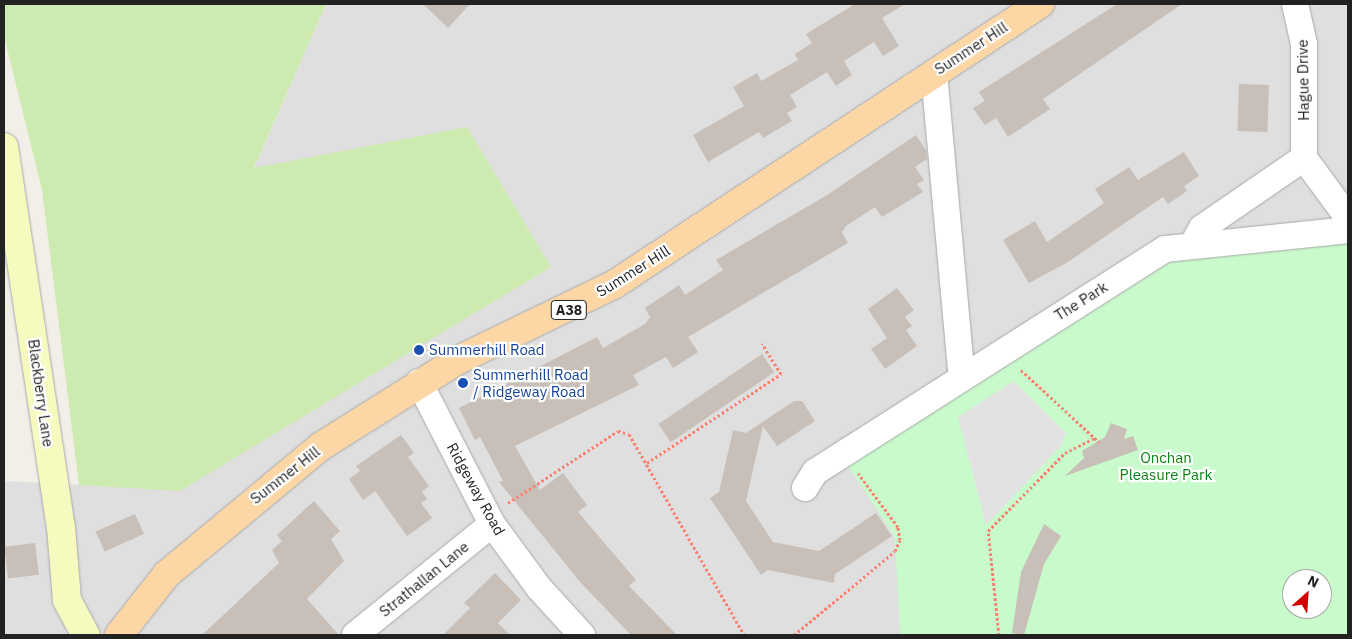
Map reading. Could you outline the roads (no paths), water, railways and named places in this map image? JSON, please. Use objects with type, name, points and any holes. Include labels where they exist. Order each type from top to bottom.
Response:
[{"type":"main road","name":"Summer Hill","points":[[119,635],[167,574],[224,524],[320,448],[419,382],[615,284],[934,72],[1040,4]]},
{"type":"main road","name":"Blackberry Lane","points":[[4,147],[61,527],[67,600],[86,635]]},
{"type":"street","name":"Hague Drive","points":[[1295,4],[1304,44],[1304,158]]},
{"type":"street","points":[[934,72],[962,378]]},
{"type":"street","points":[[1194,244],[1202,228],[1304,158],[1348,218]]},
{"type":"street","name":"The Park","points":[[805,488],[815,472],[1165,249],[1194,244],[1348,230]]},
{"type":"street","name":"Ridgeway Road","points":[[419,382],[490,520],[567,630]]},
{"type":"street","name":"Strathallan Lane","points":[[355,635],[490,520]]},
{"type":"place","name":"Summerhill Road","points":[[419,350]]},
{"type":"place","name":"Summerhill Road / Ridgeway Road","points":[[463,383]]},
{"type":"park label","name":"Onchan Pleasure Park","points":[[1166,466]]}]
